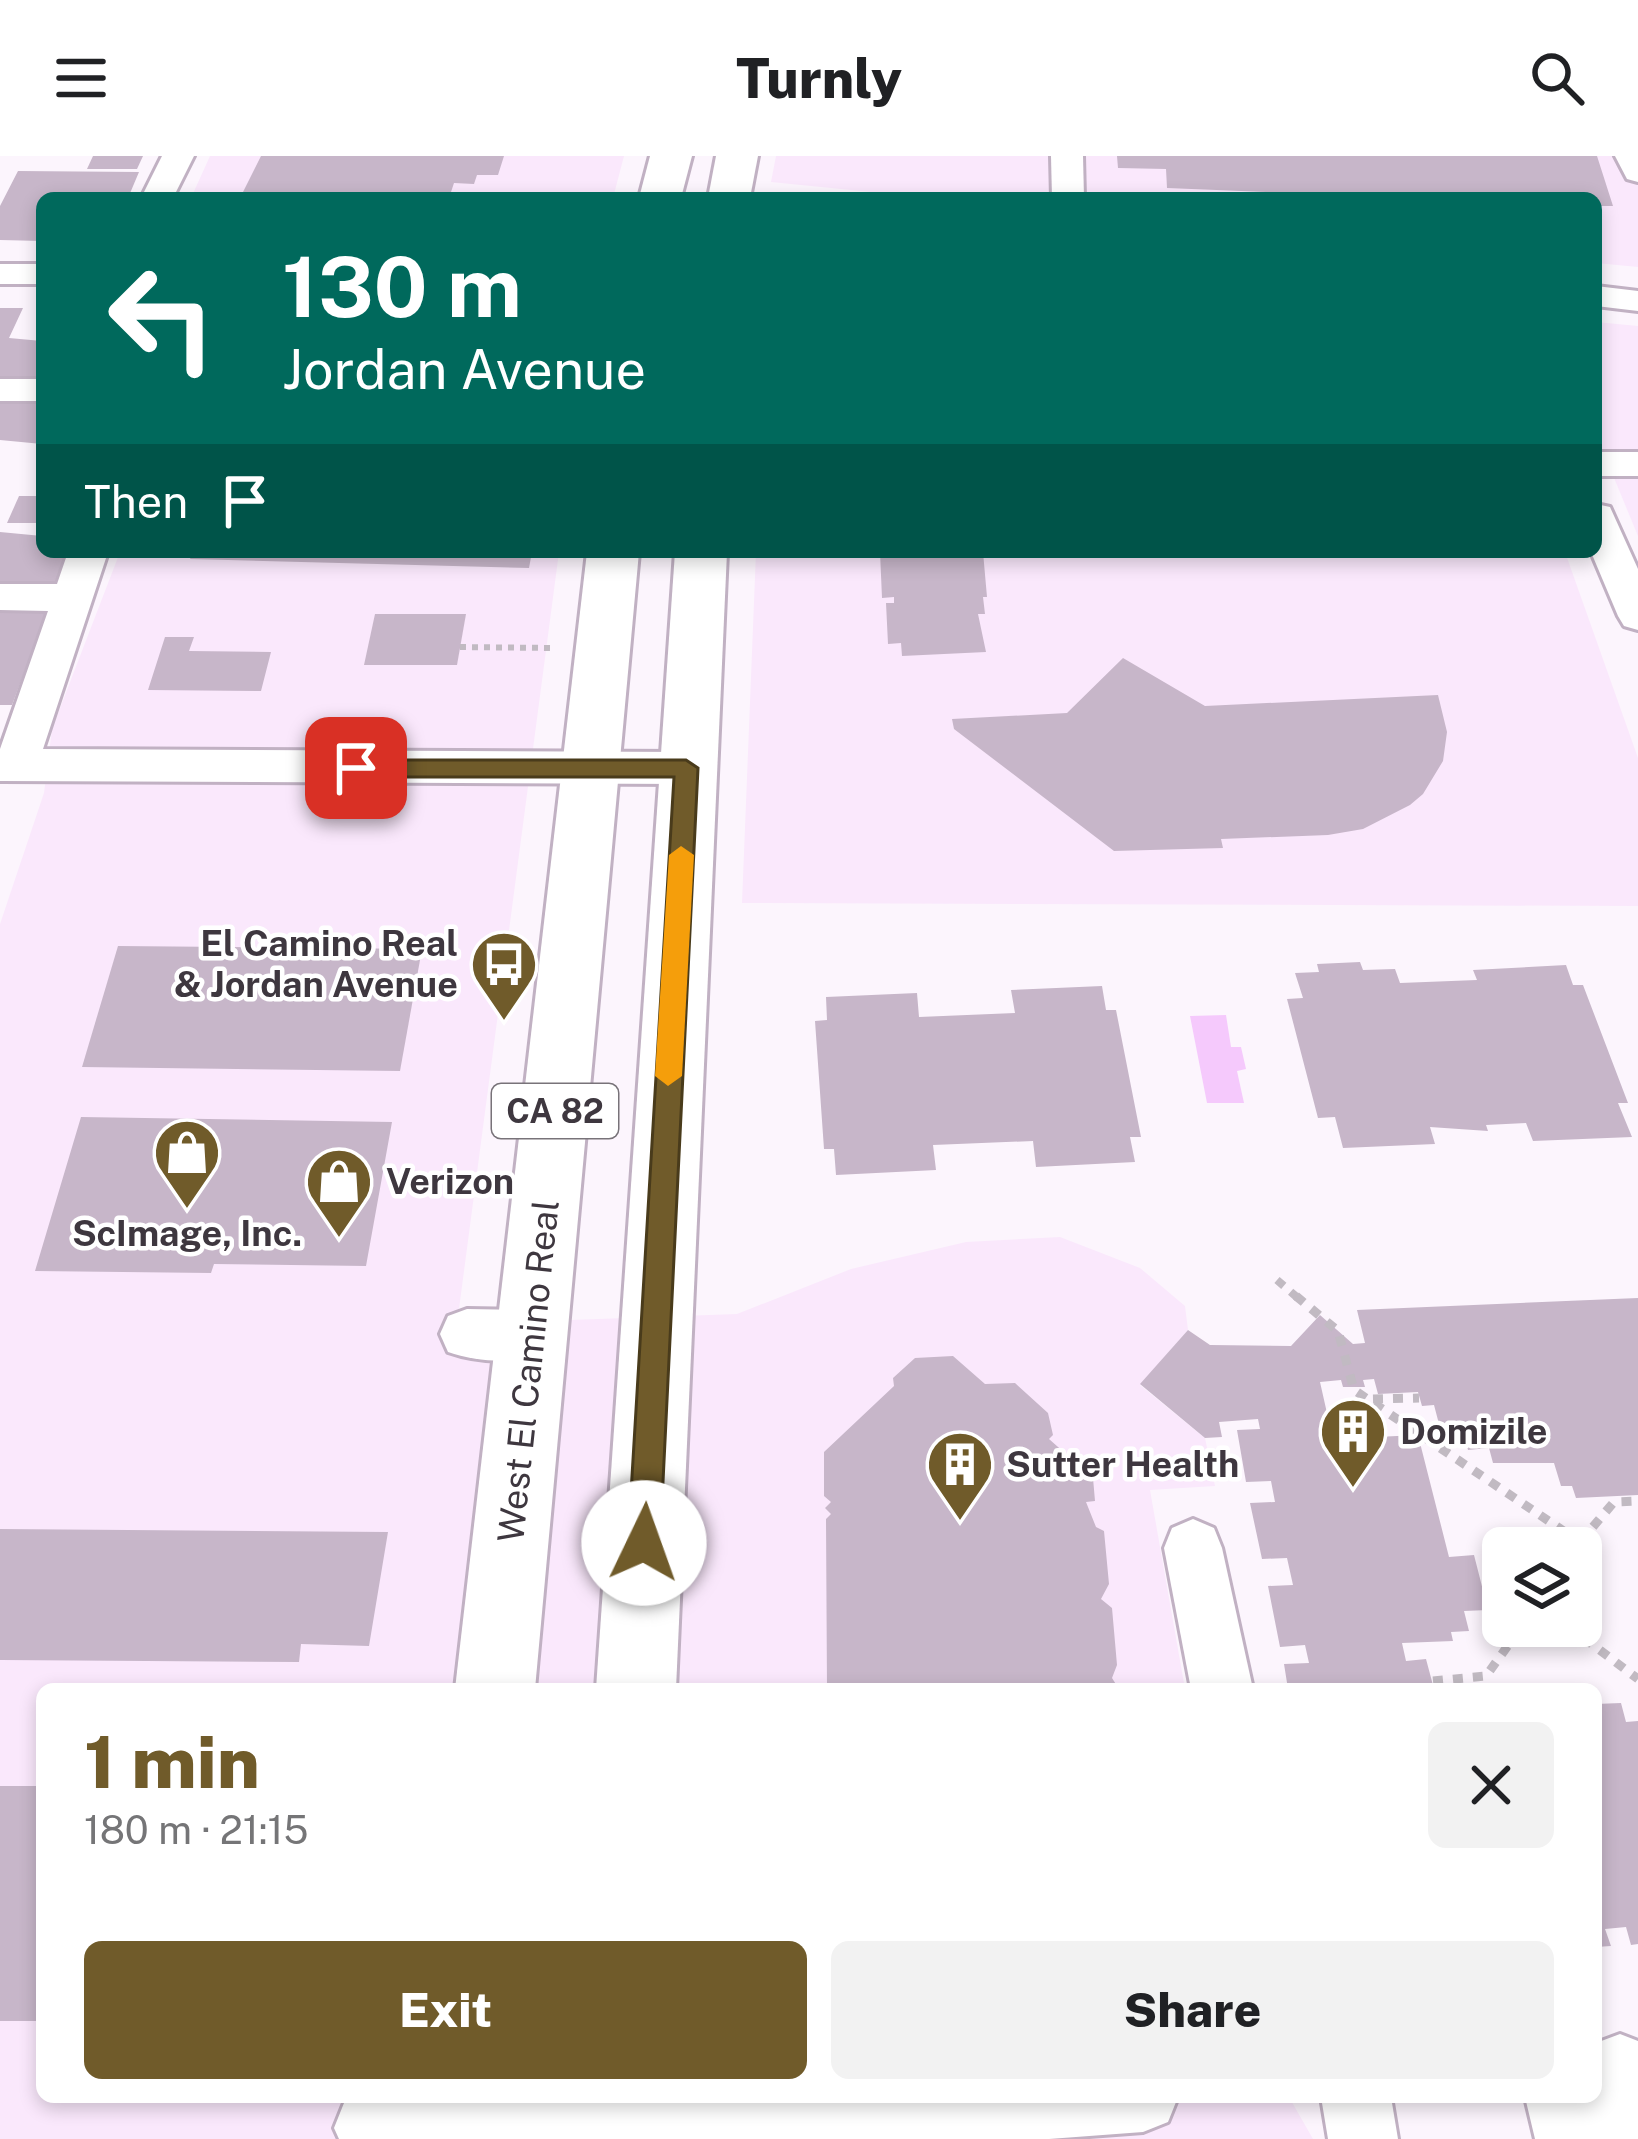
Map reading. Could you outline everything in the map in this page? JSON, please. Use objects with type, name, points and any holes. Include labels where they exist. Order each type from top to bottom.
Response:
[{"type":"main road","points":[[662,192],[671,156]]},
{"type":"main road","points":[[730,192],[737,156]]},
{"type":"main road","name":"West El Camino Real","points":[[496,1683],[500,1334],[590,770],[612,558]]},
{"type":"main road","name":"CA 82","points":[[636,1683],[701,558]]},
{"type":"street","points":[[160,192],[178,156]]},
{"type":"street","points":[[1067,156],[1069,192]]},
{"type":"street","points":[[1631,156],[1638,172]]},
{"type":"street","points":[[0,274],[36,274]]},
{"type":"street","points":[[1602,297],[1638,301]]},
{"type":"street","points":[[0,390],[36,390]]},
{"type":"street","points":[[1602,464],[1638,464]]},
{"type":"street","points":[[1602,529],[1635,601]]},
{"type":"street","points":[[86,558],[8,765],[686,768]]},
{"type":"street","points":[[0,597],[71,598]]},
{"type":"street","points":[[1193,1548],[1221,1683]]},
{"type":"street","points":[[1604,2075],[1637,2139]]},
{"type":"street","points":[[432,2123],[804,2123],[1065,2103]]},
{"type":"street","points":[[1357,2103],[1364,2139]]},
{"type":"street","points":[[1570,2139],[1589,2103]]},
{"type":"path","points":[[460,647],[552,648]]},
{"type":"path","points":[[1277,1280],[1337,1330],[1354,1390],[1552,1527]]},
{"type":"path","points":[[1371,1399],[1419,1398]]},
{"type":"path","points":[[1593,1527],[1614,1502],[1638,1501]]},
{"type":"path","points":[[1432,1681],[1486,1676],[1507,1647]]},
{"type":"path","points":[[1596,1647],[1638,1679]]},
{"type":"shaded area","points":[[210,156],[624,156],[615,192],[194,192]]},
{"type":"shaded area","points":[[776,156],[1638,156],[1638,267],[1602,264],[1602,192],[871,192],[771,182]]},
{"type":"shaded area","points":[[1602,323],[1638,326],[1638,536],[1602,449]]},
{"type":"shaded area","points":[[118,558],[558,558],[457,1324],[737,1314],[851,1269],[966,1242],[1060,1237],[1140,1268],[1185,1306],[1188,1330],[1140,1385],[1205,1438],[1215,1486],[1150,1490],[1184,1683],[36,1683],[36,2103],[1292,2103],[1313,2139],[0,2139],[0,924],[44,793],[52,729]]},
{"type":"shaded area","points":[[756,558],[1567,558],[1638,758],[1638,906],[742,903]]},
{"type":"shaded area","points":[[1226,1015],[1231,1047],[1241,1047],[1246,1069],[1237,1071],[1244,1103],[1207,1103],[1190,1016]]},
{"type":"building","points":[[93,156],[143,156],[137,169],[87,169]]},
{"type":"building","points":[[261,156],[504,156],[498,175],[477,175],[474,184],[454,183],[451,192],[243,192]]},
{"type":"building","points":[[1117,156],[1597,156],[1613,206],[1602,206],[1602,192],[1167,188],[1166,169],[1118,168]]},
{"type":"building","points":[[18,171],[139,172],[131,192],[36,192],[36,241],[0,240],[0,206]]},
{"type":"building","points":[[0,308],[23,308],[9,338],[36,340],[36,381],[0,381]]},
{"type":"building","points":[[0,398],[36,398],[36,443],[0,440]]},
{"type":"building","points":[[19,496],[36,496],[36,523],[7,523]]},
{"type":"building","points":[[0,532],[36,535],[36,558],[74,558],[59,584],[0,583]]},
{"type":"building","points":[[190,558],[531,558],[529,568]]},
{"type":"building","points":[[880,558],[984,558],[987,597],[983,597],[985,614],[978,614],[986,652],[902,656],[901,643],[888,644],[886,603],[894,603],[894,597],[882,598]]},
{"type":"building","points":[[0,606],[50,607],[40,632],[46,632],[40,648],[33,649],[12,705],[0,705]]},
{"type":"building","points":[[375,614],[466,614],[457,665],[364,665]]},
{"type":"building","points":[[165,637],[194,637],[189,651],[271,652],[261,691],[148,690]]},
{"type":"building","points":[[1123,658],[1205,706],[1438,695],[1447,732],[1443,761],[1423,794],[1363,829],[1221,839],[1223,848],[1114,851],[954,729],[952,719],[1067,713]]},
{"type":"building","points":[[118,946],[422,949],[400,1071],[82,1067]]},
{"type":"building","points":[[1360,962],[1363,970],[1395,969],[1400,983],[1477,980],[1473,970],[1566,965],[1573,985],[1583,985],[1628,1103],[1618,1103],[1632,1137],[1533,1141],[1526,1123],[1486,1125],[1488,1131],[1430,1127],[1435,1144],[1343,1148],[1335,1117],[1318,1118],[1287,999],[1303,998],[1295,973],[1319,972],[1317,964]]},
{"type":"building","points":[[1102,986],[1106,1010],[1116,1010],[1141,1137],[1130,1137],[1135,1162],[1036,1167],[1033,1141],[933,1145],[936,1170],[836,1175],[834,1149],[824,1149],[815,1021],[827,1020],[826,997],[917,993],[919,1017],[1015,1013],[1011,990]]},
{"type":"building","points":[[81,1117],[392,1122],[366,1266],[214,1264],[211,1273],[35,1271]]},
{"type":"building","name":"Domizile","points":[[1638,1298],[1638,1495],[1576,1498],[1572,1486],[1561,1486],[1554,1463],[1493,1463],[1489,1448],[1468,1450],[1460,1422],[1439,1424],[1434,1405],[1422,1406],[1418,1392],[1378,1394],[1374,1379],[1363,1380],[1365,1387],[1343,1387],[1341,1380],[1320,1382],[1329,1422],[1371,1420],[1376,1437],[1418,1435],[1449,1557],[1474,1555],[1482,1610],[1464,1611],[1469,1631],[1451,1632],[1453,1641],[1402,1643],[1406,1661],[1426,1659],[1432,1683],[1287,1683],[1284,1664],[1309,1663],[1305,1645],[1280,1647],[1268,1586],[1293,1585],[1287,1558],[1262,1559],[1250,1503],[1275,1502],[1271,1481],[1246,1482],[1237,1430],[1260,1429],[1258,1419],[1219,1422],[1222,1437],[1205,1438],[1140,1384],[1188,1330],[1210,1345],[1291,1346],[1320,1315],[1353,1344],[1365,1343],[1357,1310]]},
{"type":"building","name":"Sutter Health","points":[[953,1356],[985,1384],[1015,1383],[1048,1413],[1053,1435],[1049,1439],[1093,1478],[1095,1501],[1086,1502],[1096,1527],[1104,1531],[1109,1584],[1101,1599],[1112,1608],[1115,1683],[827,1683],[826,1519],[831,1514],[825,1508],[831,1502],[824,1496],[824,1452],[894,1386],[893,1378],[915,1358]]},
{"type":"building","points":[[0,1529],[388,1532],[369,1646],[301,1644],[299,1662],[0,1660]]},
{"type":"building","points":[[1621,1703],[1626,1722],[1638,1721],[1638,1944],[1631,1945],[1626,1927],[1605,1929],[1611,1946],[1602,1947],[1602,1704]]},
{"type":"building","points":[[0,1786],[36,1786],[36,2021],[0,2021]]},
{"type":"slow traffic","points":[[668,1076],[681,855]]},
{"type":"place","name":"El Camino Real & Jordan Avenue","points":[[504,1023]]},
{"type":"place","name":"ScImage, Inc.","points":[[187,1211]]},
{"type":"place","name":"Verizon","points":[[339,1240]]},
{"type":"place","name":"Domizile","points":[[1353,1490]]},
{"type":"place","name":"Sutter Health","points":[[960,1523]]},
{"type":"route","points":[[356,768],[686,768],[644,1543]]}]
